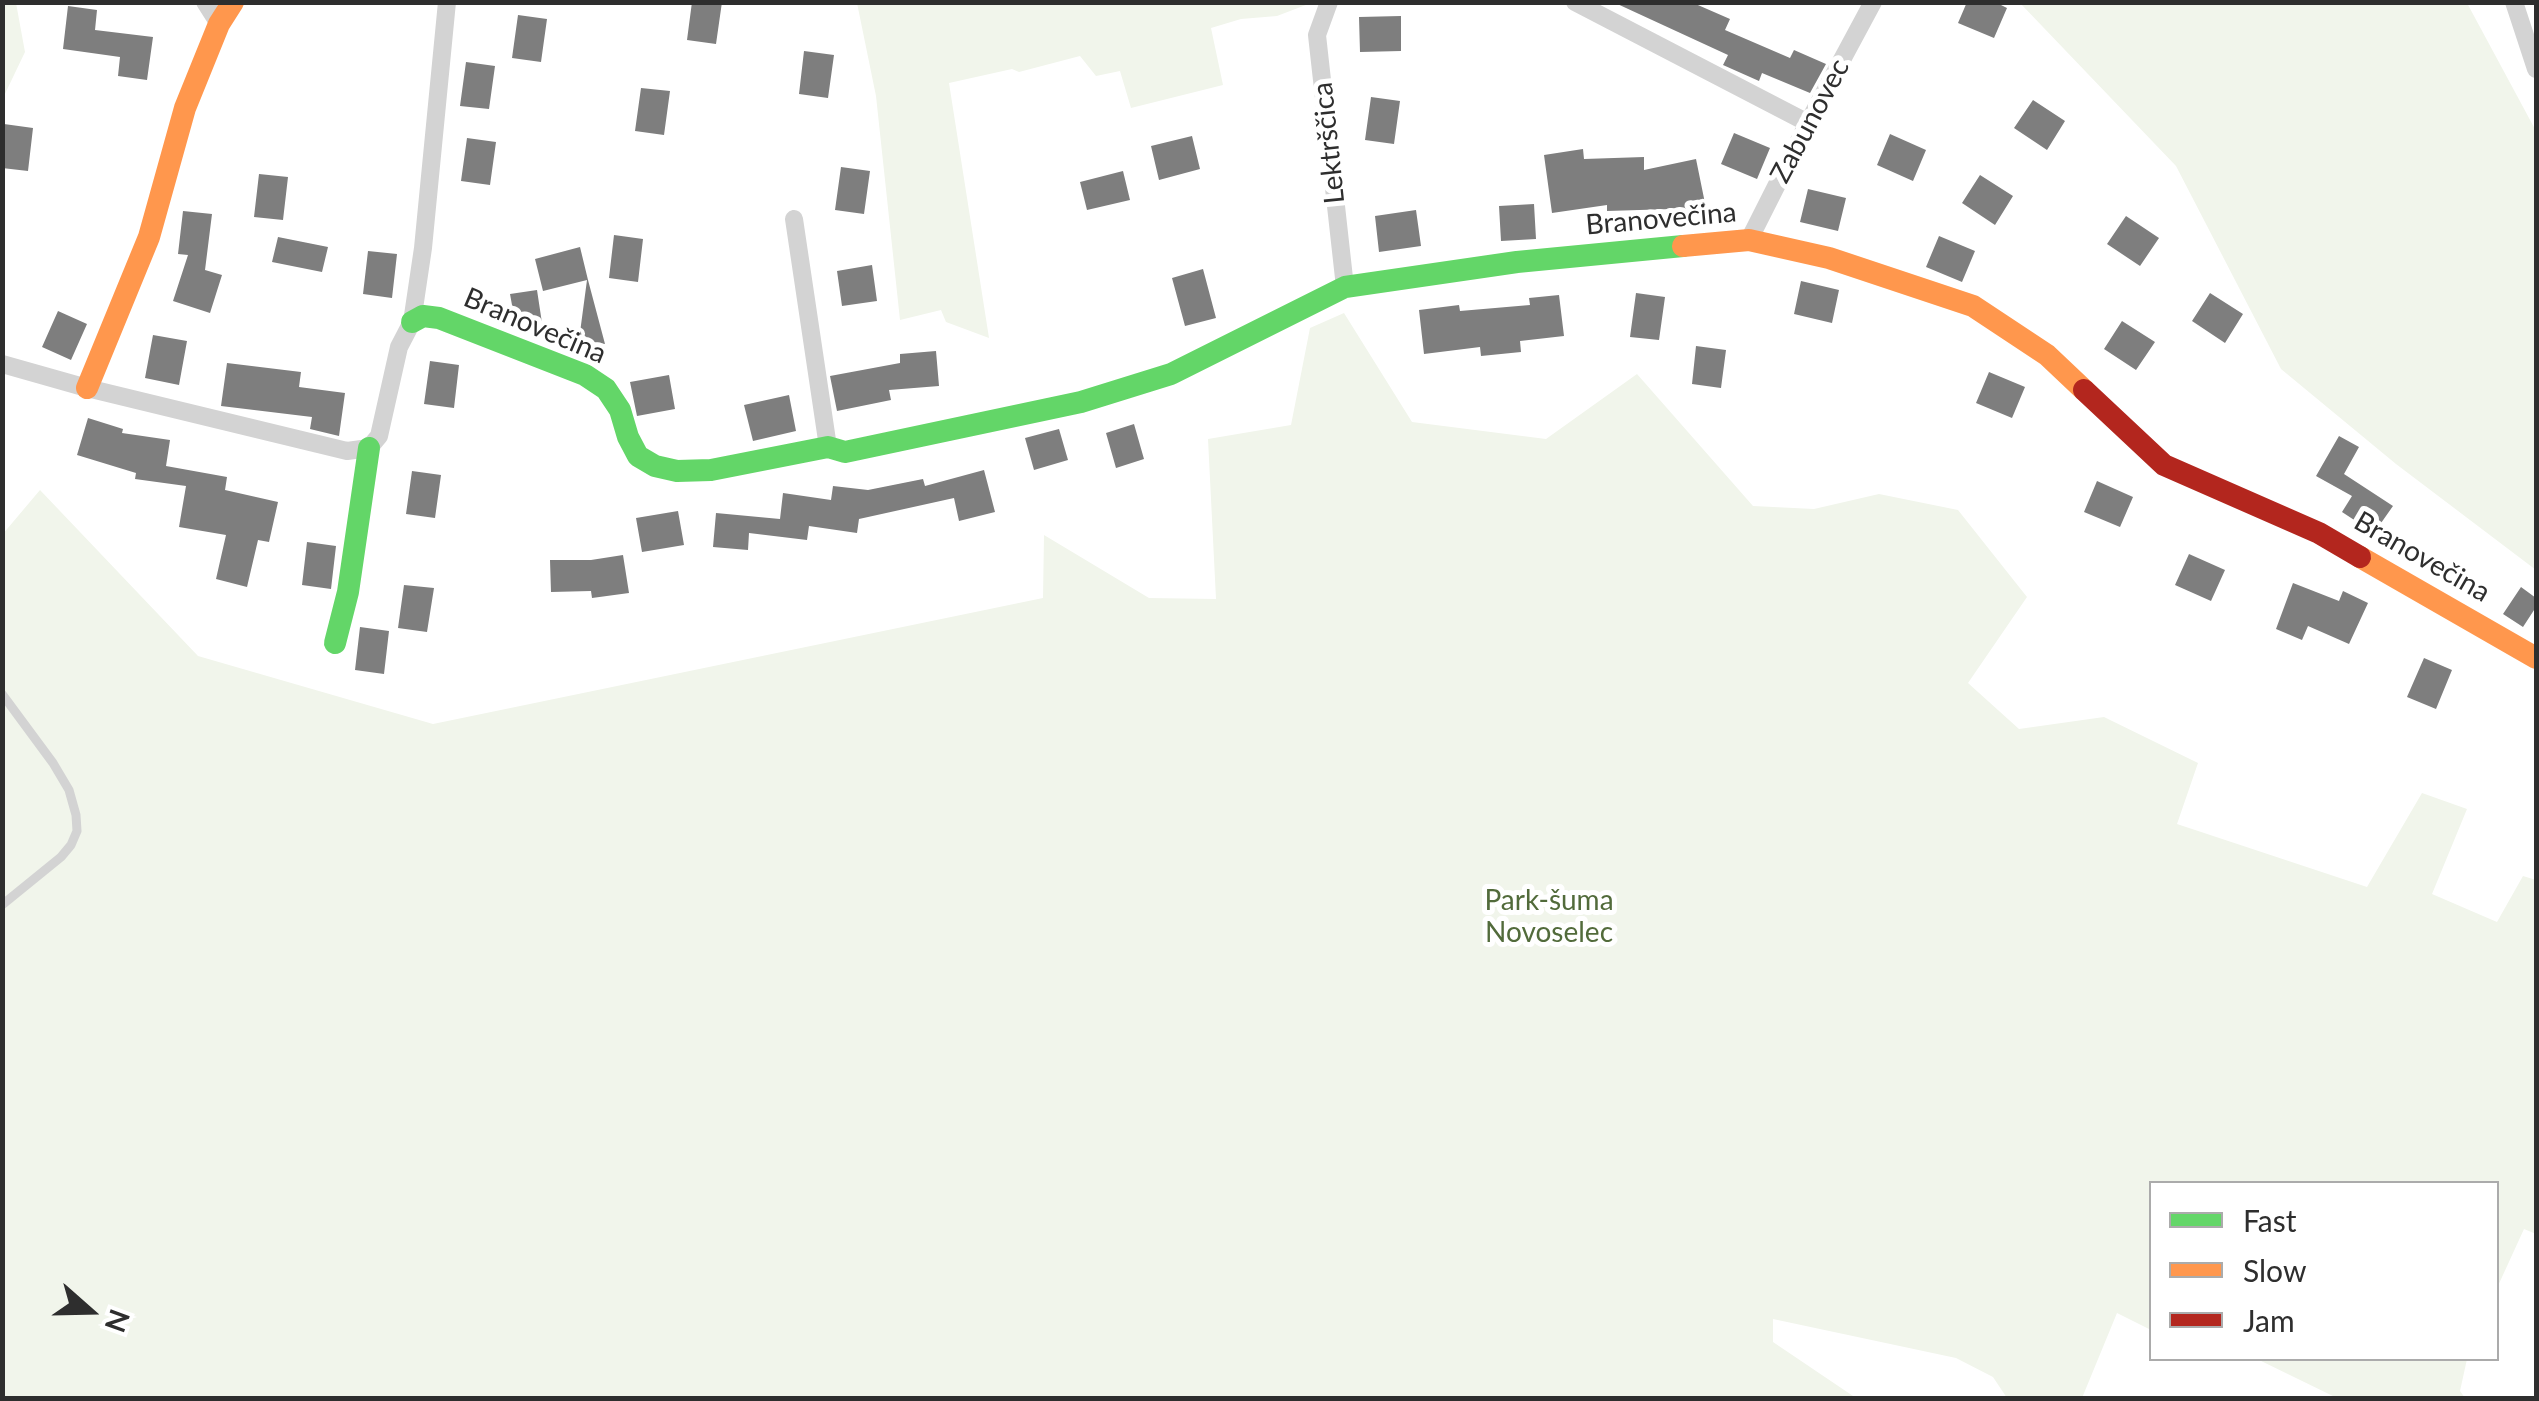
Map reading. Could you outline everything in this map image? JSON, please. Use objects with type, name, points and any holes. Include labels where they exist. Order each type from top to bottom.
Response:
[{"type":"street","points":[[205,2],[219,24]]},
{"type":"street","points":[[87,388],[150,237],[185,108],[219,24],[233,2]]},
{"type":"street","points":[[335,644],[348,592],[369,448],[379,436],[399,347],[412,322],[447,2]]},
{"type":"street","name":"Lektrščica","points":[[1329,2],[1316,35],[1345,286]]},
{"type":"street","points":[[1575,2],[1808,123]]},
{"type":"street","name":"Zabunovec","points":[[1748,240],[1873,2]]},
{"type":"street","points":[[2514,2],[2536,69]]},
{"type":"street","points":[[794,219],[828,447]]},
{"type":"street","name":"Branovečina","points":[[412,322],[423,316],[439,318],[586,375],[606,389],[620,410],[638,456],[655,466],[677,471],[710,470],[828,447],[845,452],[1081,402],[1171,374],[1345,286],[1517,262],[1748,240],[1829,258],[1974,306],[2047,356],[2164,465],[2319,533],[2536,658]]},
{"type":"street","points":[[2,364],[347,451],[369,448]]},
{"type":"lane","points":[[2,694],[54,764],[68,790],[77,831],[61,857],[2,905]]},
{"type":"green space","points":[[3,2],[16,3],[25,52],[3,98]]},
{"type":"green space","points":[[857,2],[1311,3],[1277,16],[1241,19],[1211,28],[1223,85],[1131,108],[1120,71],[1096,76],[1080,56],[1019,72],[1012,69],[949,83],[989,338],[946,322],[941,310],[900,320],[876,96]]},
{"type":"green space","points":[[2020,3],[2467,3],[2536,131],[2536,570],[2396,464],[2281,369],[2176,166]]},
{"type":"green space","name":"Park-šuma Novoselec","points":[[1344,313],[1412,422],[1546,439],[1637,374],[1753,506],[1814,509],[1879,494],[1958,510],[2027,597],[1968,683],[2019,729],[2104,717],[2198,763],[2177,824],[2367,887],[2422,793],[2467,809],[2432,894],[2497,922],[2523,876],[2536,880],[2536,1234],[2524,1229],[2499,1284],[2499,1181],[2149,1181],[2149,1329],[2117,1313],[2082,1398],[2007,1398],[1993,1377],[1956,1358],[1773,1319],[1773,1342],[1856,1398],[3,1398],[2,535],[40,490],[198,656],[433,724],[1043,598],[1044,535],[1149,598],[1216,599],[1208,439],[1291,425],[1310,328]]},
{"type":"green space","points":[[2261,1361],[2467,1361],[2460,1391],[2465,1398],[2337,1398]]},
{"type":"building","points":[[692,2],[722,2],[716,44],[687,40]]},
{"type":"building","points":[[1613,2],[1691,2],[1730,19],[1725,30],[1790,58],[1794,50],[1826,64],[1810,93],[1762,73],[1759,81],[1723,65],[1728,55]]},
{"type":"building","points":[[1967,2],[1995,2],[2007,8],[1994,38],[1958,23]]},
{"type":"building","points":[[68,6],[97,10],[95,30],[153,37],[147,80],[118,76],[120,57],[63,49]]},
{"type":"building","points":[[518,15],[547,19],[541,62],[512,58]]},
{"type":"building","points":[[1401,16],[1401,51],[1360,52],[1359,17]]},
{"type":"building","points":[[804,51],[834,55],[828,98],[799,94]]},
{"type":"building","points":[[466,62],[495,66],[489,109],[460,106]]},
{"type":"building","points":[[641,88],[670,91],[664,135],[635,131]]},
{"type":"building","points":[[1371,97],[1400,101],[1394,144],[1365,140]]},
{"type":"building","points":[[2033,100],[2065,121],[2047,150],[2014,128]]},
{"type":"building","points":[[4,124],[33,128],[28,171],[2,168]]},
{"type":"building","points":[[1734,133],[1770,148],[1757,179],[1721,164]]},
{"type":"building","points":[[1890,134],[1926,150],[1913,181],[1877,165]]},
{"type":"building","points":[[1192,136],[1200,169],[1159,180],[1151,146]]},
{"type":"building","points":[[467,138],[496,142],[490,185],[461,181]]},
{"type":"building","points":[[1583,149],[1584,159],[1644,157],[1644,170],[1696,159],[1708,218],[1675,225],[1672,209],[1607,211],[1607,205],[1552,213],[1544,155]]},
{"type":"building","points":[[841,167],[870,171],[864,214],[835,210]]},
{"type":"building","points":[[1123,171],[1130,200],[1087,210],[1080,182]]},
{"type":"building","points":[[259,174],[288,177],[283,220],[254,217]]},
{"type":"building","points":[[1980,175],[2013,196],[1995,225],[1962,203]]},
{"type":"building","points":[[1808,189],[1846,198],[1838,231],[1800,222]]},
{"type":"building","points":[[1534,204],[1536,239],[1501,241],[1499,206]]},
{"type":"building","points":[[1416,210],[1421,246],[1379,252],[1375,216]]},
{"type":"building","points":[[183,211],[212,214],[205,270],[222,275],[210,313],[173,301],[188,255],[178,254]]},
{"type":"building","points":[[2126,216],[2159,238],[2140,266],[2107,244]]},
{"type":"building","points":[[614,235],[643,239],[638,282],[609,278]]},
{"type":"building","points":[[1939,236],[1975,251],[1962,282],[1926,267]]},
{"type":"building","points":[[278,237],[328,247],[322,272],[272,262]]},
{"type":"building","points":[[580,247],[605,344],[579,340],[587,280],[543,291],[535,259]]},
{"type":"building","points":[[368,251],[397,254],[392,298],[363,294]]},
{"type":"building","points":[[872,265],[877,301],[842,306],[837,271]]},
{"type":"building","points":[[1203,269],[1216,318],[1185,326],[1172,278]]},
{"type":"building","points":[[1801,281],[1839,290],[1832,323],[1794,314]]},
{"type":"building","points":[[537,290],[542,323],[516,327],[510,294]]},
{"type":"building","points":[[1636,293],[1665,297],[1659,340],[1630,337]]},
{"type":"building","points":[[2210,293],[2243,314],[2225,343],[2192,321]]},
{"type":"building","points":[[1559,295],[1564,336],[1520,341],[1521,352],[1481,356],[1480,347],[1424,354],[1419,310],[1459,305],[1460,311],[1530,305],[1529,298]]},
{"type":"building","points":[[58,311],[87,324],[71,360],[42,347]]},
{"type":"building","points":[[2122,321],[2155,342],[2136,370],[2104,349]]},
{"type":"building","points":[[153,335],[187,341],[179,385],[145,378]]},
{"type":"building","points":[[1696,346],[1726,350],[1721,388],[1692,384]]},
{"type":"building","points":[[936,351],[939,386],[889,390],[891,400],[837,411],[830,376],[900,363],[900,354]]},
{"type":"building","points":[[430,361],[459,365],[454,408],[424,404]]},
{"type":"building","points":[[227,363],[301,372],[299,387],[345,393],[339,436],[310,429],[312,417],[221,406]]},
{"type":"building","points":[[1989,372],[2025,387],[2012,418],[1976,403]]},
{"type":"building","points":[[669,375],[675,409],[637,416],[630,382]]},
{"type":"building","points":[[789,395],[796,431],[753,441],[744,405]]},
{"type":"building","points":[[88,418],[123,429],[122,433],[170,440],[166,466],[227,477],[225,490],[278,502],[269,542],[258,540],[247,587],[216,579],[226,535],[179,527],[186,486],[135,479],[136,473],[77,455]]},
{"type":"building","points":[[1134,424],[1144,459],[1116,468],[1106,433]]},
{"type":"building","points":[[1059,429],[1068,460],[1034,470],[1025,438]]},
{"type":"building","points":[[2339,436],[2359,447],[2344,474],[2393,506],[2374,533],[2342,512],[2352,496],[2316,476]]},
{"type":"building","points":[[984,470],[995,512],[959,521],[954,498],[859,519],[857,533],[809,526],[807,540],[749,533],[748,550],[713,547],[716,513],[780,519],[783,493],[831,500],[833,486],[868,490],[923,479],[925,486]]},
{"type":"building","points":[[412,471],[441,475],[435,518],[406,514]]},
{"type":"building","points":[[2097,481],[2133,497],[2120,527],[2084,512]]},
{"type":"building","points":[[678,511],[684,545],[642,552],[636,518]]},
{"type":"building","points":[[307,542],[336,546],[331,589],[302,585]]},
{"type":"building","points":[[2189,554],[2225,570],[2211,601],[2175,585]]},
{"type":"building","points":[[623,555],[629,593],[592,598],[591,591],[551,592],[550,560]]},
{"type":"building","points":[[2293,583],[2339,601],[2343,591],[2368,603],[2349,644],[2308,626],[2302,640],[2276,629]]},
{"type":"building","points":[[404,585],[434,588],[427,632],[398,628]]},
{"type":"building","points":[[2521,587],[2536,598],[2536,607],[2523,627],[2503,614]]},
{"type":"building","points":[[360,627],[389,631],[384,674],[355,670]]},
{"type":"building","points":[[2424,658],[2452,670],[2436,709],[2407,697]]},
{"type":"traffic: fast","points":[[412,322],[423,316],[439,318],[585,375],[606,389],[620,410],[638,456],[655,466],[677,471],[711,470],[828,447],[845,452],[1081,402],[1171,374],[1345,287],[1517,262],[1683,246]]},
{"type":"traffic: fast","points":[[335,643],[348,592],[369,448]]},
{"type":"traffic: slow","points":[[87,388],[149,237],[185,108],[219,24],[233,2]]},
{"type":"traffic: slow","points":[[1683,246],[1749,240],[1829,258],[1973,306],[2047,355],[2084,390]]},
{"type":"traffic: slow","points":[[2360,557],[2536,658]]},
{"type":"traffic: jam","points":[[2084,390],[2164,465],[2319,533],[2360,557]]}]
